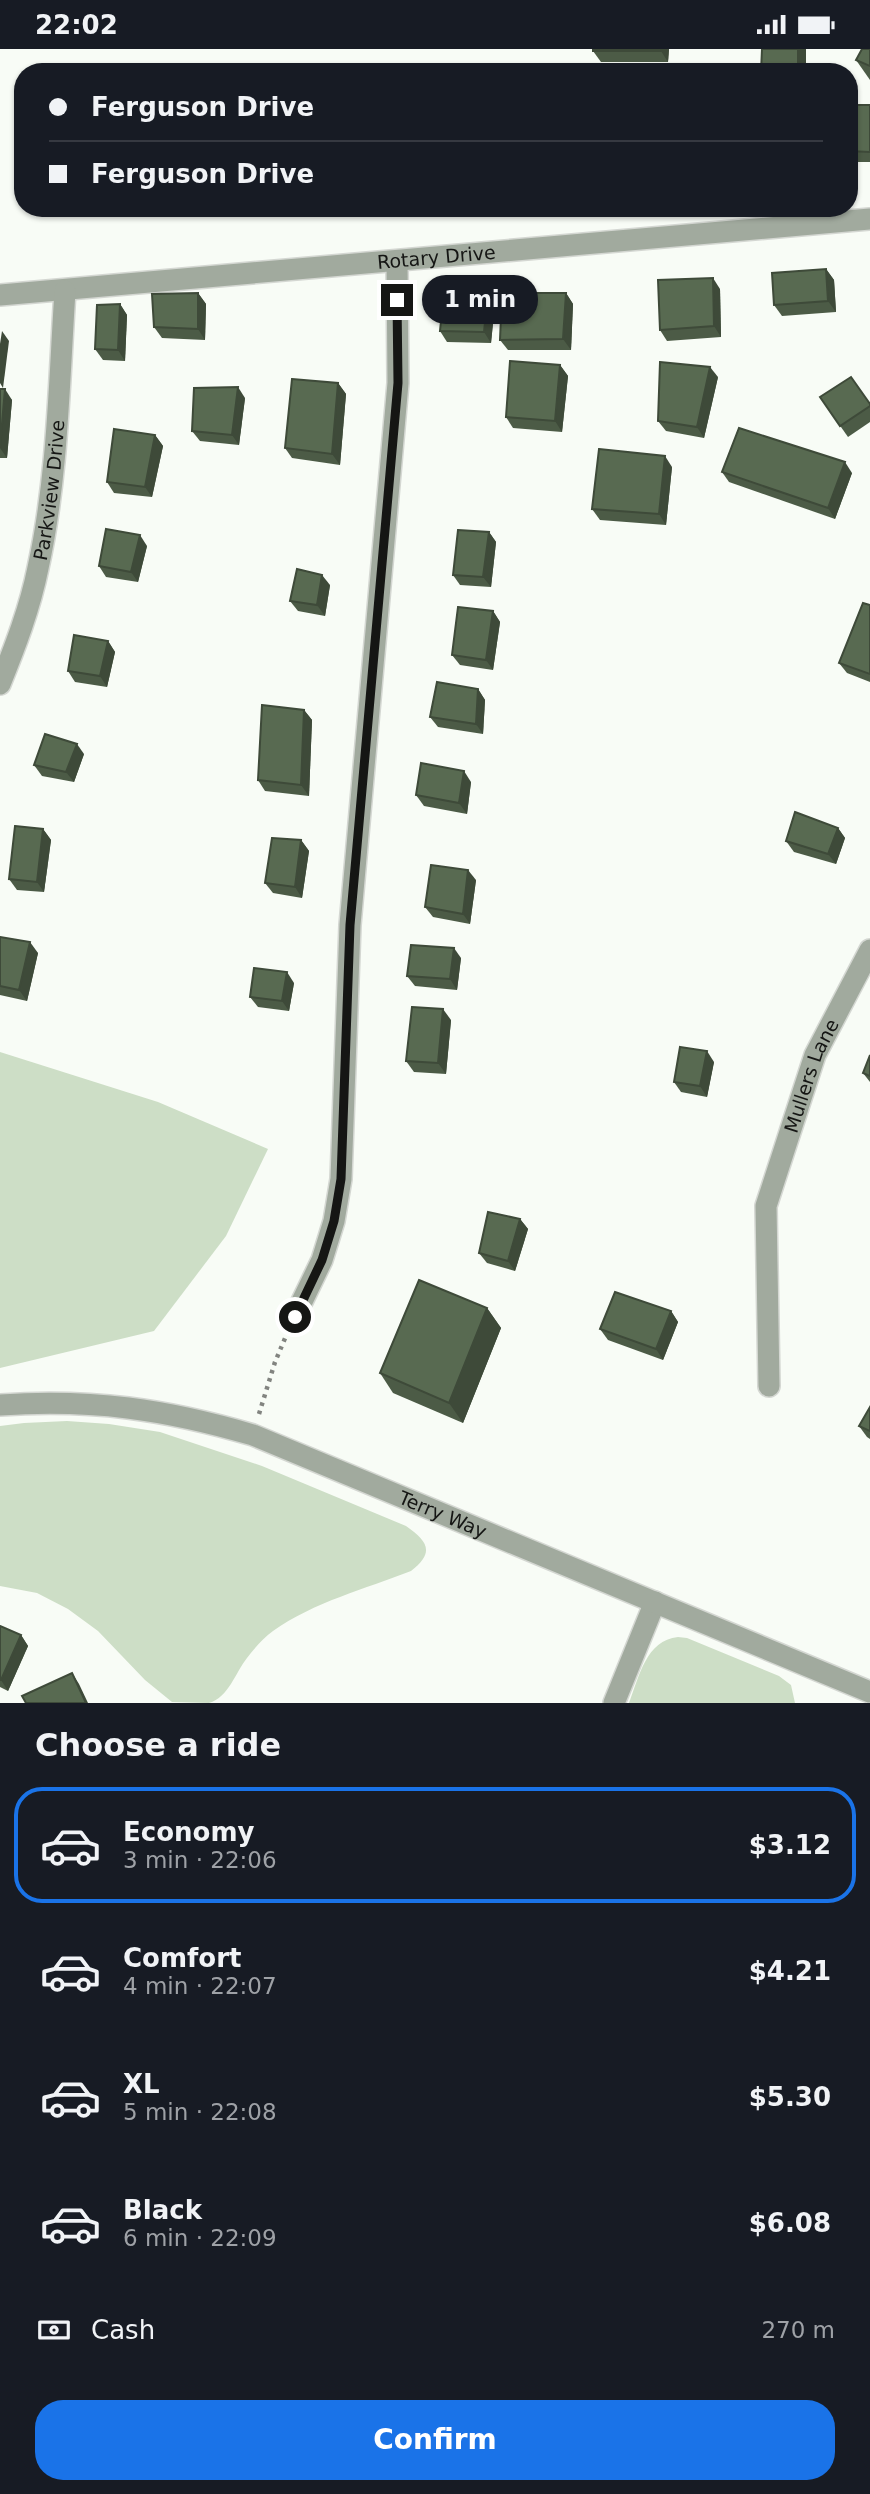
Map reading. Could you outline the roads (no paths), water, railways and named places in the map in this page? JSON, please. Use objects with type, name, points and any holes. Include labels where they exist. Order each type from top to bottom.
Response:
[{"type":"street","name":"Rotary Drive","points":[[0,295],[870,219]]},
{"type":"street","points":[[295,1317],[322,1260],[334,1221],[341,1179],[350,925],[398,383],[397,261]]},
{"type":"street","name":"Parkview Drive","points":[[0,684],[18,637],[43,546],[55,432],[65,291]]},
{"type":"street","name":"Mullers Lane","points":[[769,1386],[766,1206],[815,1055],[870,950]]},
{"type":"street","name":"Terry Way","points":[[0,1405],[54,1402],[140,1408],[189,1417],[253,1435],[870,1692]]},
{"type":"street","points":[[614,1703],[655,1602]]}]
